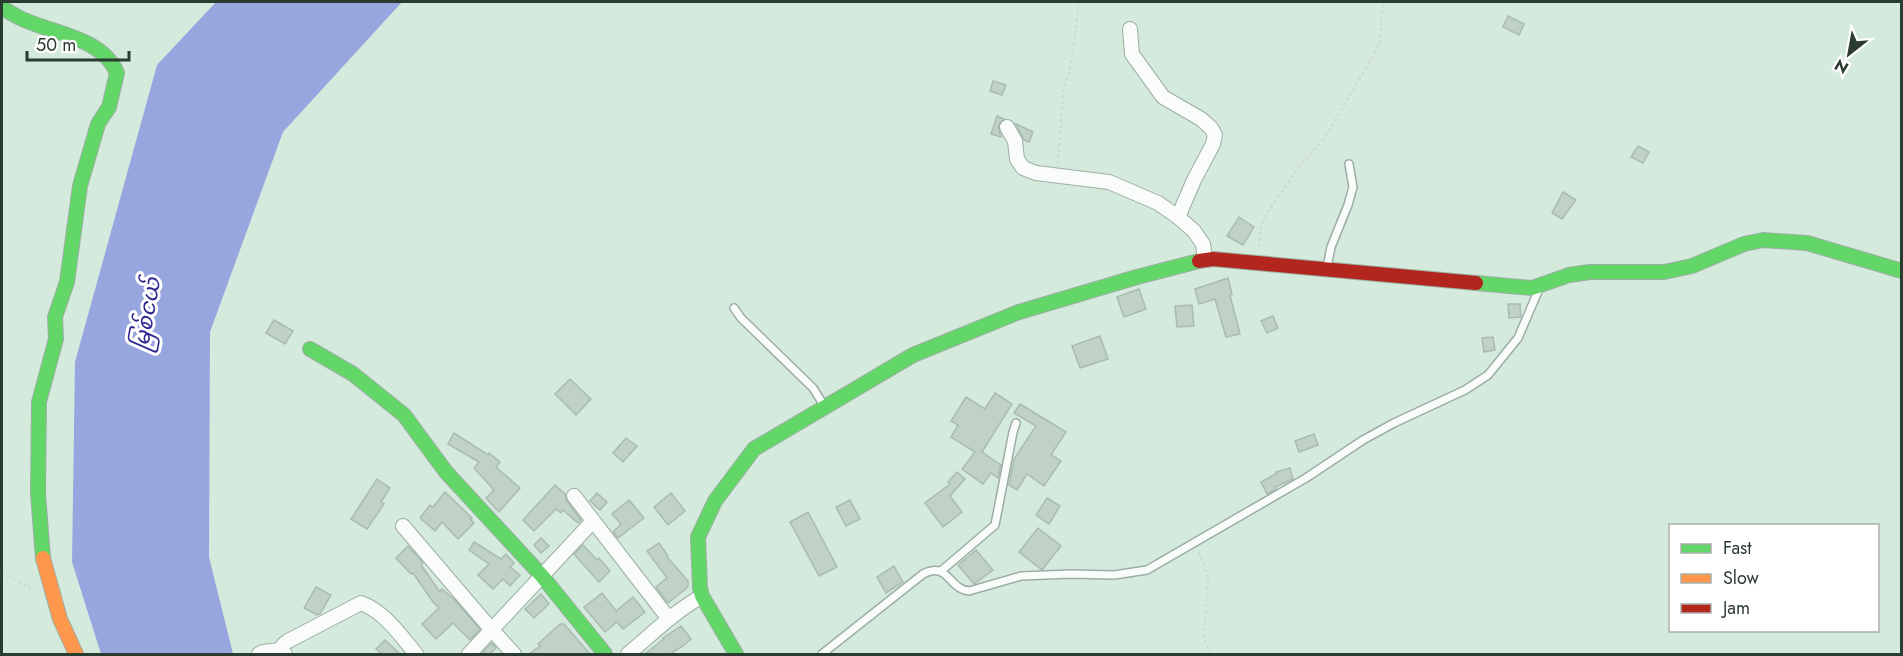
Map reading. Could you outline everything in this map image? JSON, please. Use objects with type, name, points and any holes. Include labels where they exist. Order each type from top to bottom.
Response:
[{"type":"street","points":[[2,8],[26,21],[84,42],[108,58],[117,73],[109,107],[98,124],[80,186],[67,282],[55,317],[56,339],[39,402],[38,493],[43,562],[60,619],[76,654]]},
{"type":"street","points":[[1130,29],[1132,54],[1158,91],[1163,97],[1201,119],[1215,135],[1213,144],[1178,217]]},
{"type":"street","points":[[1007,127],[1015,141],[1017,159],[1023,168],[1036,173],[1109,182],[1158,203],[1194,231],[1203,244],[1205,260]]},
{"type":"street","points":[[736,654],[702,596],[698,537],[715,501],[754,449],[913,355],[1019,312],[1137,277],[1213,259],[1532,288],[1569,275],[1590,272],[1664,272],[1692,266],[1744,244],[1763,240],[1781,240],[1807,243],[1902,271]]},
{"type":"street","points":[[310,349],[353,374],[395,406],[446,472],[542,576],[605,654]]},
{"type":"street","points":[[574,496],[669,619]]},
{"type":"street","points":[[469,654],[593,520]]},
{"type":"street","points":[[403,526],[514,654]]},
{"type":"street","points":[[628,654],[669,619],[702,596]]},
{"type":"street","points":[[261,653],[283,652],[288,641],[361,603],[377,610],[416,654]]},
{"type":"lane","points":[[1326,269],[1331,247],[1353,187],[1349,164]]},
{"type":"lane","points":[[822,654],[923,574],[932,570],[941,571],[963,590],[969,591],[1021,576],[1127,574],[1147,570],[1306,478],[1394,423],[1465,390],[1488,375],[1518,338],[1541,285]]},
{"type":"lane","points":[[734,308],[741,318],[813,388],[825,406]]},
{"type":"lane","points":[[941,571],[995,525],[1016,423]]},
{"type":"path","points":[[1056,175],[1063,94],[1073,54],[1079,2]]},
{"type":"path","points":[[1251,262],[1259,249],[1260,231],[1265,216],[1300,165],[1324,139],[1380,44],[1382,9],[1386,2]]},
{"type":"path","points":[[1195,541],[1208,578],[1204,636],[1210,654]]},
{"type":"path","points":[[2,573],[54,600]]},
{"type":"water","name":"မြစ်ငယ်","points":[[216,2],[402,2],[283,132],[210,332],[209,557],[233,654],[101,654],[72,562],[75,362],[157,65]]},
{"type":"building","points":[[1508,16],[1524,24],[1519,35],[1503,27]]},
{"type":"building","points":[[993,81],[1006,85],[1002,95],[990,91]]},
{"type":"building","points":[[997,116],[1004,119],[998,126],[1001,137],[991,134]]},
{"type":"building","points":[[1016,124],[1033,132],[1029,142],[1024,140]]},
{"type":"building","points":[[1638,146],[1649,152],[1643,163],[1631,157]]},
{"type":"building","points":[[1563,192],[1576,200],[1562,219],[1552,213]]},
{"type":"building","points":[[1239,217],[1254,227],[1243,245],[1227,236]]},
{"type":"building","points":[[1228,278],[1240,334],[1226,337],[1215,299],[1199,304],[1195,289]]},
{"type":"building","points":[[1139,289],[1146,309],[1124,317],[1117,297]]},
{"type":"building","points":[[1508,304],[1520,304],[1521,317],[1509,318]]},
{"type":"building","points":[[1192,305],[1194,326],[1177,327],[1175,306]]},
{"type":"building","points":[[1273,316],[1278,328],[1267,333],[1261,321]]},
{"type":"building","points":[[274,320],[293,331],[285,344],[266,333]]},
{"type":"building","points":[[1100,336],[1108,359],[1080,368],[1072,346]]},
{"type":"building","points":[[1493,337],[1495,350],[1484,352],[1482,338]]},
{"type":"building","points":[[570,379],[591,399],[576,415],[555,394]]},
{"type":"building","points":[[995,393],[1012,404],[982,452],[1001,465],[998,478],[991,473],[983,484],[962,469],[975,452],[951,437],[958,425],[951,421],[966,397],[985,409]]},
{"type":"building","points":[[1020,404],[1066,432],[1051,455],[1061,461],[1044,486],[1027,474],[1017,490],[1009,485],[1014,459],[1036,426],[1014,413]]},
{"type":"building","points":[[454,433],[500,462],[496,467],[520,488],[499,512],[486,498],[494,490],[474,468],[479,462],[448,444]]},
{"type":"building","points":[[1314,434],[1318,445],[1299,452],[1295,441]]},
{"type":"building","points":[[626,438],[637,446],[623,462],[613,453]]},
{"type":"building","points":[[1290,468],[1293,479],[1275,487],[1276,489],[1267,494],[1261,482],[1276,472]]},
{"type":"building","points":[[957,472],[965,479],[950,496],[962,512],[943,527],[925,503],[950,484],[948,482]]},
{"type":"building","points":[[377,479],[390,488],[381,502],[384,504],[367,529],[351,519]]},
{"type":"building","points":[[555,485],[565,494],[567,501],[581,520],[578,523],[563,510],[561,513],[556,509],[534,531],[523,520]]},
{"type":"building","points":[[445,492],[472,518],[470,519],[474,523],[458,539],[442,522],[435,531],[420,518],[430,505],[433,507]]},
{"type":"building","points":[[597,493],[607,502],[600,510],[590,501]]},
{"type":"building","points":[[671,493],[685,511],[668,525],[654,507]]},
{"type":"building","points":[[1047,498],[1060,506],[1049,524],[1036,515]]},
{"type":"building","points":[[629,500],[644,518],[618,538],[613,532],[621,524],[612,514]]},
{"type":"building","points":[[850,500],[860,519],[846,526],[836,507]]},
{"type":"building","points":[[808,512],[837,567],[819,576],[790,522]]},
{"type":"building","points":[[1038,528],[1061,546],[1042,570],[1019,552]]},
{"type":"building","points":[[541,538],[549,546],[541,553],[534,545]]},
{"type":"building","points":[[474,542],[501,559],[506,554],[514,563],[510,567],[520,575],[510,586],[503,579],[493,589],[478,575],[489,564],[469,550]]},
{"type":"building","points":[[659,543],[667,557],[688,581],[688,587],[668,603],[656,587],[667,578],[647,551]]},
{"type":"building","points":[[583,545],[610,571],[599,582],[574,554]]},
{"type":"building","points":[[408,546],[423,563],[421,565],[440,592],[442,589],[455,600],[480,629],[470,640],[453,623],[436,639],[422,624],[439,608],[413,573],[411,574],[396,558]]},
{"type":"building","points":[[976,550],[993,570],[974,584],[958,565]]},
{"type":"building","points":[[894,566],[903,582],[886,593],[877,577]]},
{"type":"building","points":[[316,587],[331,595],[320,614],[317,615],[304,608]]},
{"type":"building","points":[[602,593],[616,611],[633,597],[645,612],[623,629],[617,622],[605,632],[584,607]]},
{"type":"building","points":[[541,594],[549,604],[534,618],[525,609]]},
{"type":"building","points":[[560,624],[564,624],[590,654],[529,654],[540,646],[538,644]]},
{"type":"building","points":[[681,626],[691,639],[683,646],[670,654],[645,654],[663,638]]},
{"type":"building","points":[[385,640],[400,654],[382,654],[376,649]]},
{"type":"building","points":[[492,643],[496,648],[490,654],[483,652]]},
{"type":"traffic: fast","points":[[2,8],[24,20],[90,45],[101,52],[117,73],[109,107],[98,124],[80,186],[67,282],[55,317],[56,339],[39,402],[38,493],[43,558]]},
{"type":"traffic: fast","points":[[1476,283],[1532,288],[1569,275],[1590,272],[1664,272],[1692,266],[1744,244],[1763,240],[1807,243],[1902,271]]},
{"type":"traffic: fast","points":[[736,654],[702,596],[698,537],[715,501],[754,449],[913,355],[1019,312],[1199,261]]},
{"type":"traffic: fast","points":[[310,349],[353,374],[404,415],[446,472],[542,576],[605,654]]},
{"type":"traffic: slow","points":[[43,558],[60,619],[76,654]]},
{"type":"traffic: jam","points":[[1199,261],[1213,259],[1476,283]]}]
